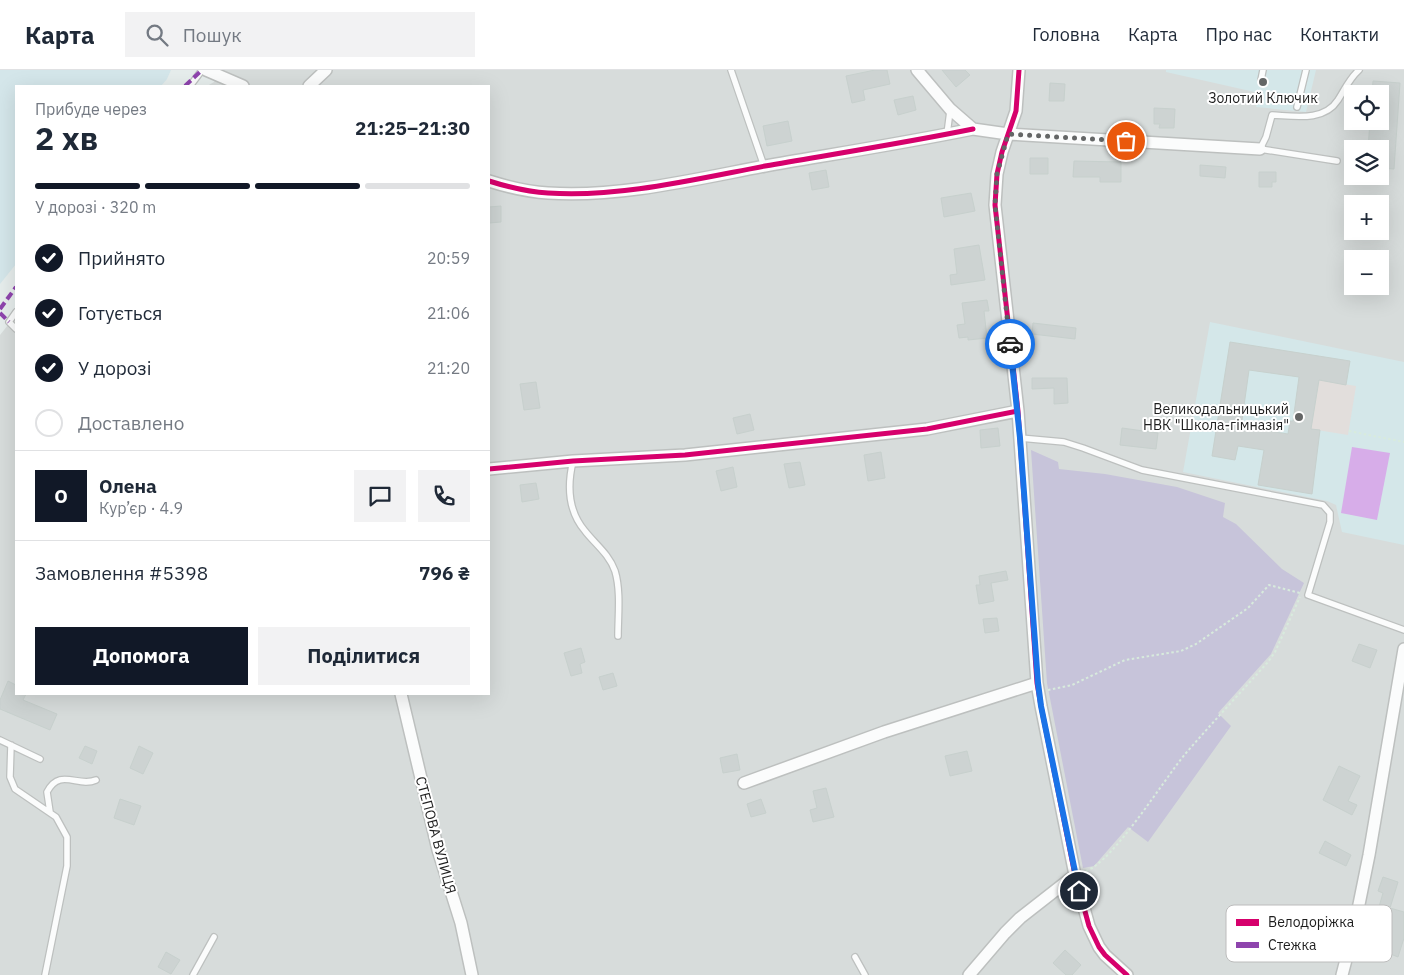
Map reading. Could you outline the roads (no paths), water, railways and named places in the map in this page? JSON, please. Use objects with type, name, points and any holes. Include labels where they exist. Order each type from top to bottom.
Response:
[{"type":"street","points":[[204,70],[241,85]]},
{"type":"street","points":[[310,85],[326,70]]},
{"type":"street","points":[[917,70],[950,109],[973,129]]},
{"type":"street","points":[[1019,70],[1016,111],[997,174],[995,205],[1018,411],[1038,688],[1075,874],[1089,926],[1105,955],[1127,975]]},
{"type":"street","points":[[490,181],[526,191],[567,194],[588,193],[648,186],[973,129],[1008,134],[1260,149]]},
{"type":"street","points":[[490,469],[573,461],[685,456],[918,430],[1018,411]]},
{"type":"street","points":[[1359,905],[1402,674],[1404,649]]},
{"type":"street","points":[[744,783],[884,732],[1038,688]]},
{"type":"street","name":"СТЕПОВА ВУЛИЦЯ","points":[[401,695],[438,850],[460,923],[472,975]]},
{"type":"street","points":[[969,975],[1020,918],[1075,874]]},
{"type":"street","points":[[1342,975],[1345,962]]},
{"type":"lane","points":[[191,85],[204,70]]},
{"type":"lane","points":[[731,70],[764,166]]},
{"type":"lane","points":[[1261,80],[1263,70]]},
{"type":"lane","points":[[1297,107],[1306,70]]},
{"type":"lane","points":[[1337,162],[1260,149],[1266,137],[1272,115],[1306,116],[1320,114],[1337,102],[1348,82],[1358,70]]},
{"type":"lane","points":[[947,134],[950,109]]},
{"type":"lane","points":[[15,313],[9,322],[15,328]]},
{"type":"lane","points":[[1020,438],[1064,442],[1142,470],[1323,505],[1330,513],[1330,522],[1308,595],[1404,630]]},
{"type":"lane","points":[[573,461],[569,486],[573,511],[584,531],[610,560],[617,578],[618,636]]},
{"type":"lane","points":[[0,740],[40,758]]},
{"type":"lane","points":[[11,745],[10,776],[15,789],[56,817],[64,830],[68,845],[67,866],[45,975]]},
{"type":"lane","points":[[50,812],[47,792],[54,782],[68,779],[90,783],[96,780]]},
{"type":"lane","points":[[193,975],[214,937]]},
{"type":"lane","points":[[855,957],[865,975]]},
{"type":"place","name":"Золотий Ключик","points":[[1263,82]]},
{"type":"place","name":"Великодальницький НВК \"Школа-гімназія\"","points":[[1299,417]]}]
